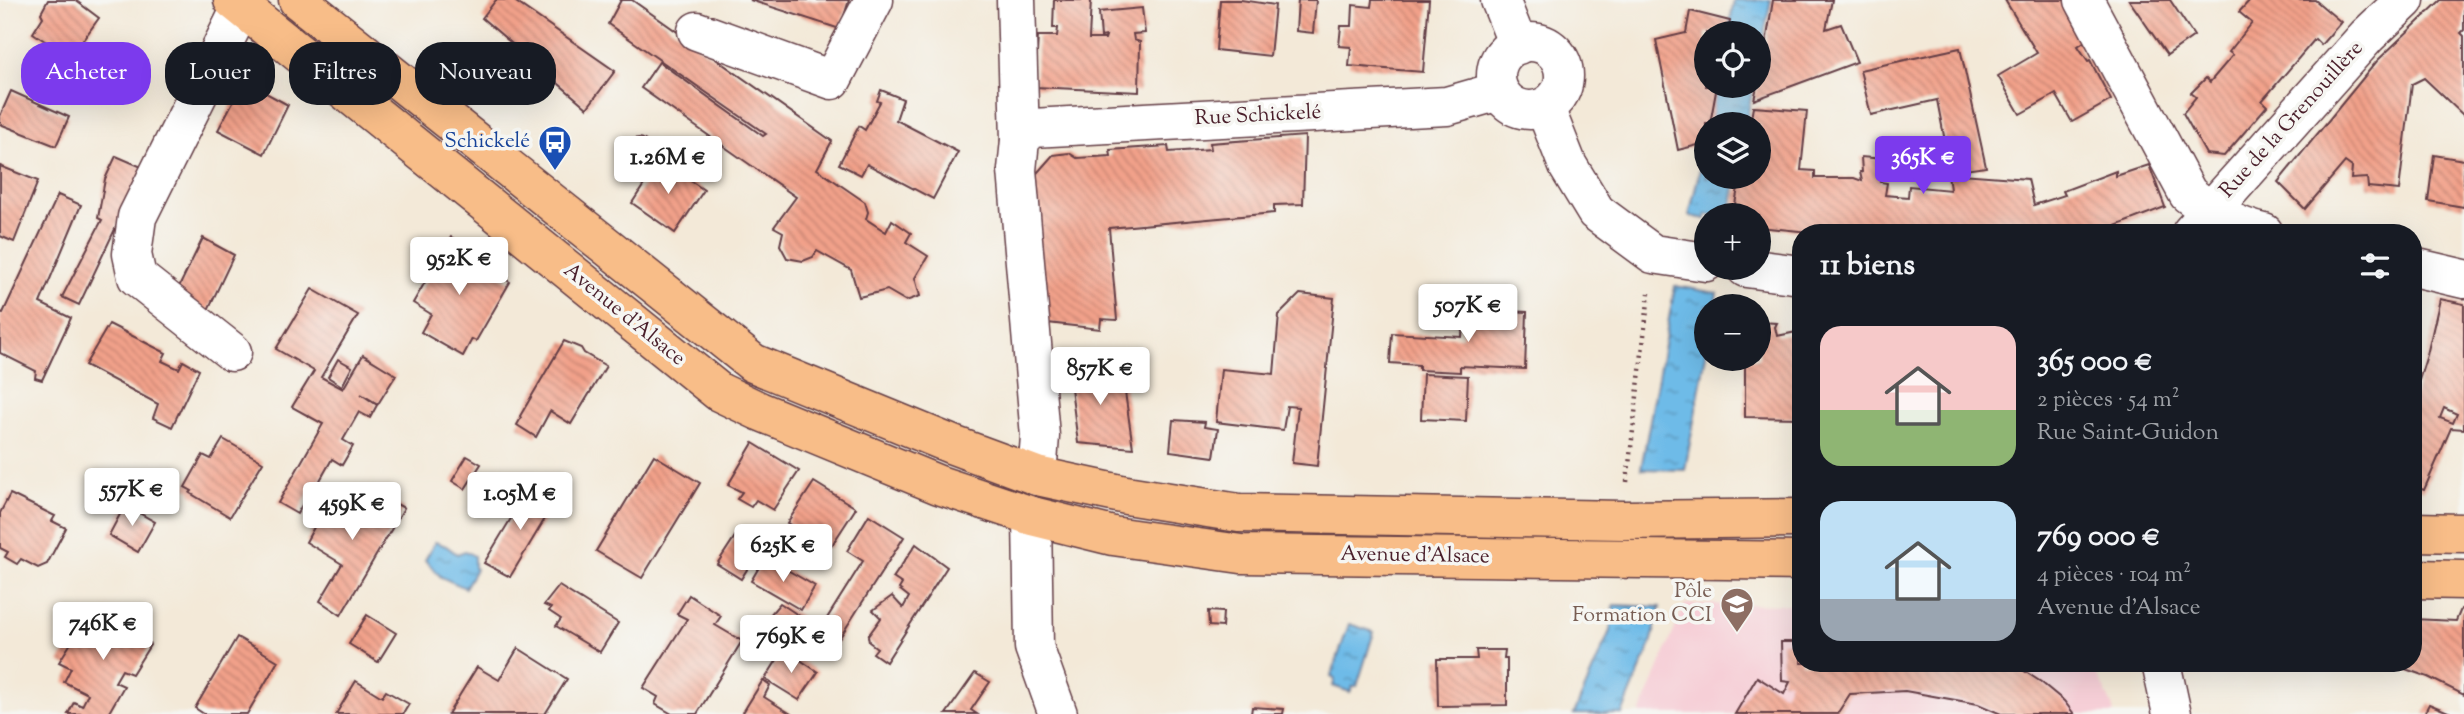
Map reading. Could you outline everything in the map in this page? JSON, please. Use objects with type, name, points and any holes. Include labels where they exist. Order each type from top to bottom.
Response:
[{"type":"main road","name":"Avenue d'Alsace","points":[[298,0],[752,363],[953,445],[1037,476],[1126,495],[1239,513],[1623,520],[1792,518]]},
{"type":"main road","name":"Avenue d'Alsace","points":[[238,3],[719,393],[939,485],[1032,516],[1113,536],[1241,554],[1792,561]]},
{"type":"main road","points":[[1032,516],[1037,476]]},
{"type":"main road","points":[[2422,532],[2464,533]]},
{"type":"main road","points":[[2422,579],[2464,580]]},
{"type":"street","points":[[697,31],[832,80],[874,0]]},
{"type":"street","points":[[1016,0],[1020,140],[1017,170],[1040,436],[1037,476]]},
{"type":"street","points":[[1500,0],[1518,45]]},
{"type":"street","points":[[2084,0],[2201,222]]},
{"type":"street","name":"Rue de la Grenouillère","points":[[2201,222],[2367,36],[2405,0]]},
{"type":"street","points":[[232,352],[137,277],[132,254],[137,217],[238,3]]},
{"type":"street","points":[[1538,43],[1556,54],[1561,63],[1564,73],[1560,93],[1545,108],[1524,110],[1513,106],[1499,91],[1497,69],[1508,51],[1518,45],[1538,43]]},
{"type":"street","name":"Rue Schickelé","points":[[1020,140],[1032,128],[1447,106],[1499,91]]},
{"type":"street","points":[[1545,108],[1568,166],[1596,212],[1653,254],[1694,260]]},
{"type":"street","points":[[2422,269],[2464,279]]},
{"type":"street","points":[[1771,271],[1792,274]]},
{"type":"street","points":[[1032,516],[1034,647],[1058,714]]},
{"type":"street","points":[[2163,672],[2172,714]]},
{"type":"path","points":[[1623,520],[1653,254]]},
{"type":"shaded area","name":"Pôle Formation CCI","points":[[1685,604],[1792,605],[1792,672],[2094,672],[2114,714],[1640,714]]},
{"type":"water","points":[[1734,0],[1771,0],[1767,21],[1730,21]]},
{"type":"water","points":[[1715,98],[1751,98],[1748,112],[1712,112]]},
{"type":"water","points":[[1695,189],[1735,189],[1732,203],[1694,203],[1694,217],[1689,216]]},
{"type":"water","points":[[1675,286],[1717,293],[1694,294],[1694,371],[1703,371],[1685,470],[1641,469]]},
{"type":"water","points":[[435,542],[457,554],[465,551],[474,556],[476,569],[465,588],[441,577],[425,560]]},
{"type":"water","points":[[1614,605],[1660,607],[1651,644],[1622,714],[1574,714],[1610,631]]},
{"type":"water","points":[[1349,624],[1374,632],[1357,686],[1353,686],[1350,692],[1333,686],[1335,679],[1331,677]]},
{"type":"building","points":[[48,0],[75,0],[99,18],[82,42],[46,42],[33,33],[43,17],[41,13]]},
{"type":"building","points":[[496,0],[513,0],[615,71],[587,108],[556,81],[556,42],[510,42],[482,18]]},
{"type":"building","points":[[621,0],[632,0],[832,141],[817,169],[865,202],[868,212],[866,219],[886,232],[892,220],[911,233],[906,242],[928,256],[915,278],[920,296],[906,301],[887,290],[859,297],[851,270],[817,251],[813,257],[803,261],[787,258],[780,245],[783,232],[774,227],[796,197],[641,88],[659,62],[763,136],[766,134],[608,24]]},
{"type":"building","points":[[750,0],[849,0],[840,29]]},
{"type":"building","points":[[1054,0],[1091,0],[1089,39],[1105,39],[1106,36],[1101,37],[1099,12],[1142,8],[1145,33],[1133,34],[1134,40],[1140,42],[1139,92],[1035,87],[1038,36],[1057,36],[1058,28],[1053,28]]},
{"type":"building","points":[[1220,0],[1275,5],[1270,56],[1216,50]]},
{"type":"building","points":[[1298,0],[1316,0],[1313,33],[1296,31]]},
{"type":"building","points":[[1372,0],[1429,0],[1423,72],[1349,66],[1351,47],[1339,46],[1341,26],[1352,26],[1353,5],[1371,7]]},
{"type":"building","points":[[1773,0],[1832,0],[1826,29],[1841,24],[1857,62],[1771,94],[1770,21]]},
{"type":"building","points":[[2005,0],[2067,0],[2088,39],[2078,46],[2088,61],[2090,60],[2111,100],[2072,122],[2056,94],[2020,114],[1998,76],[2037,53]]},
{"type":"building","points":[[2129,0],[2170,0],[2194,36],[2167,55]]},
{"type":"building","points":[[2250,0],[2315,0],[2341,22],[2321,45],[2315,39],[2262,101],[2267,106],[2224,156],[2206,154],[2183,113],[2196,97],[2191,93],[2206,78],[2210,82],[2233,55],[2229,52],[2252,23],[2239,12]]},
{"type":"building","points":[[2441,0],[2464,0],[2464,30],[2461,33],[2464,36],[2464,116],[2424,78],[2412,84],[2399,190],[2368,187],[2367,178],[2351,179],[2352,167],[2345,162],[2305,209],[2278,182],[2377,61]]},
{"type":"building","points":[[1690,11],[1730,21],[1694,21],[1694,98],[1715,98],[1712,112],[1694,112],[1694,146],[1678,150],[1656,40],[1686,33]]},
{"type":"building","points":[[1960,48],[1986,167],[1951,172],[1937,100],[1871,115],[1860,70]]},
{"type":"building","points":[[881,90],[903,99],[896,120],[958,152],[933,199],[867,164],[861,175],[839,164],[859,126],[865,130],[880,102],[877,101]]},
{"type":"building","points":[[11,91],[21,95],[21,105],[42,105],[69,117],[56,146],[0,124],[0,116]]},
{"type":"building","points":[[275,98],[288,105],[264,154],[218,130],[231,105],[275,105]]},
{"type":"building","points":[[1753,107],[1807,111],[1801,170],[1815,171],[1815,178],[1854,178],[1862,181],[1861,157],[1884,159],[1880,182],[1887,183],[1885,195],[1908,197],[1909,186],[1950,190],[1948,173],[2028,179],[2034,205],[2065,195],[2063,191],[2116,171],[2116,176],[2149,165],[2165,207],[2121,224],[1792,224],[1792,230],[1771,228],[1771,203],[1735,203],[1738,189],[1771,189],[1771,112],[1752,112]]},
{"type":"building","points":[[1305,136],[1303,204],[1274,205],[1274,213],[1109,228],[1117,320],[1101,319],[1100,329],[1048,323],[1030,181],[1053,155],[1069,153],[1077,158],[1111,156],[1110,150],[1168,146],[1169,152],[1211,149],[1210,143]]},
{"type":"building","points":[[639,138],[645,141],[648,147],[645,153],[639,156],[633,153],[630,147],[633,141]]},
{"type":"building","points":[[2434,155],[2464,160],[2464,207],[2428,201]]},
{"type":"building","points":[[116,156],[144,168],[79,305],[62,297],[102,220],[98,218],[105,179]]},
{"type":"building","points":[[660,160],[704,190],[675,233],[632,203]]},
{"type":"building","points":[[0,166],[38,181],[14,242],[0,236]]},
{"type":"building","points":[[58,195],[81,205],[40,303],[71,318],[42,380],[35,378],[36,371],[0,353],[0,312],[3,313]]},
{"type":"building","points":[[451,237],[484,256],[480,264],[510,282],[476,341],[472,339],[463,356],[421,332],[431,314],[413,303]]},
{"type":"building","points":[[203,238],[234,255],[208,310],[176,293]]},
{"type":"building","points":[[312,289],[358,315],[321,377],[343,389],[363,355],[396,375],[378,404],[361,394],[377,405],[370,418],[359,412],[343,440],[353,446],[342,465],[332,459],[297,514],[278,503],[323,424],[292,407],[314,371],[276,349]]},
{"type":"building","points":[[1300,294],[1334,298],[1317,466],[1292,463],[1298,407],[1287,406],[1283,430],[1216,422],[1221,369],[1274,374],[1279,315]]},
{"type":"building","points":[[2440,299],[2464,304],[2464,429],[2451,428],[2424,490],[2422,489],[2422,371]],"holes":[[[2444,408],[2457,414],[2453,423],[2440,418]]]},
{"type":"building","points":[[1464,309],[1527,312],[1525,369],[1460,366],[1460,372],[1419,370],[1419,365],[1390,363],[1392,333],[1462,337]]},
{"type":"building","points":[[1771,323],[1777,323],[1777,336],[1792,333],[1792,418],[1745,417],[1745,371],[1771,371]]},
{"type":"building","points":[[109,324],[166,353],[162,361],[179,369],[183,361],[199,370],[172,427],[153,418],[158,404],[85,365]]},
{"type":"building","points":[[564,341],[581,348],[584,353],[606,366],[571,424],[550,411],[536,437],[517,425]]},
{"type":"building","points":[[338,359],[352,367],[342,386],[328,377]]},
{"type":"building","points":[[1068,364],[1122,371],[1133,448],[1078,443]]},
{"type":"building","points":[[1423,374],[1468,376],[1466,421],[1421,419]]},
{"type":"building","points":[[1173,420],[1205,422],[1204,427],[1218,429],[1214,457],[1170,451]]},
{"type":"building","points":[[223,439],[263,462],[230,517],[190,493],[192,491],[185,487],[203,455],[211,459]]},
{"type":"building","points":[[753,443],[799,471],[773,510],[756,500],[751,507],[737,499],[742,492],[728,485]]},
{"type":"building","points":[[654,455],[700,483],[642,578],[596,551]]},
{"type":"building","points":[[467,456],[481,464],[465,489],[452,481]]},
{"type":"building","points":[[814,482],[856,508],[830,548],[787,523]]},
{"type":"building","points":[[530,487],[555,502],[510,577],[484,563]]},
{"type":"building","points":[[374,492],[404,508],[341,615],[320,601],[342,564],[306,542],[332,494],[362,513]]},
{"type":"building","points":[[10,494],[55,516],[52,521],[66,528],[47,564],[38,568],[21,559],[17,564],[5,557],[8,552],[0,548],[0,513]]},
{"type":"building","points":[[125,505],[155,522],[138,552],[109,535]]},
{"type":"building","points":[[869,515],[904,537],[837,642],[819,631],[863,561],[847,551]]},
{"type":"building","points":[[738,532],[761,547],[741,579],[717,564]]},
{"type":"building","points":[[916,544],[947,567],[886,662],[873,653],[877,648],[869,642],[868,636],[881,618],[873,610],[892,596],[903,608],[909,597],[899,589],[902,584],[893,578]]},
{"type":"building","points":[[765,557],[815,586],[801,610],[751,581]]},
{"type":"building","points":[[559,586],[618,623],[600,652],[556,626],[561,619],[549,611],[551,608],[544,605]]},
{"type":"building","points":[[689,595],[721,616],[715,625],[742,641],[697,714],[672,714],[655,704],[658,697],[643,688],[687,619],[677,614]]},
{"type":"building","points":[[780,603],[801,617],[789,638],[764,622]]},
{"type":"building","points":[[2461,609],[2464,610],[2464,695],[2414,672],[2422,672],[2422,619],[2456,621]]},
{"type":"building","points":[[106,610],[146,632],[150,645],[132,674],[122,670],[115,682],[124,686],[108,714],[68,714],[74,702],[82,706],[88,694],[64,682],[71,668],[59,662],[83,624],[96,631]]},
{"type":"building","points":[[1208,611],[1223,612],[1222,627],[1209,626]]},
{"type":"building","points":[[367,615],[396,633],[378,662],[349,644]]},
{"type":"building","points":[[237,637],[278,661],[247,714],[204,714],[195,708]]},
{"type":"building","points":[[1781,642],[1792,642],[1792,672],[2026,672],[2064,701],[2074,714],[2001,714],[1978,704],[1905,691],[1850,694],[1837,714],[1735,714],[1757,677],[1784,694],[1790,682],[1782,681]]},
{"type":"building","points":[[518,648],[567,679],[545,714],[448,714],[477,667],[499,680]]},
{"type":"building","points":[[784,649],[818,672],[799,700],[765,679]]},
{"type":"building","points":[[1476,650],[1505,650],[1507,705],[1438,706],[1437,659],[1477,659]]},
{"type":"building","points":[[975,673],[990,682],[971,710],[977,714],[946,714]]},
{"type":"building","points":[[763,680],[770,685],[764,697],[791,714],[742,714]]},
{"type":"building","points":[[356,681],[382,697],[386,691],[409,704],[403,714],[336,714]]},
{"type":"building","points":[[2429,704],[2453,714],[2424,714]]},
{"type":"building","points":[[1252,707],[1284,709],[1283,714],[1251,714]]},
{"type":"place","name":"Schickelé","points":[[555,172]]},
{"type":"place","name":"Pôle Formation CCI","points":[[1737,634]]}]
